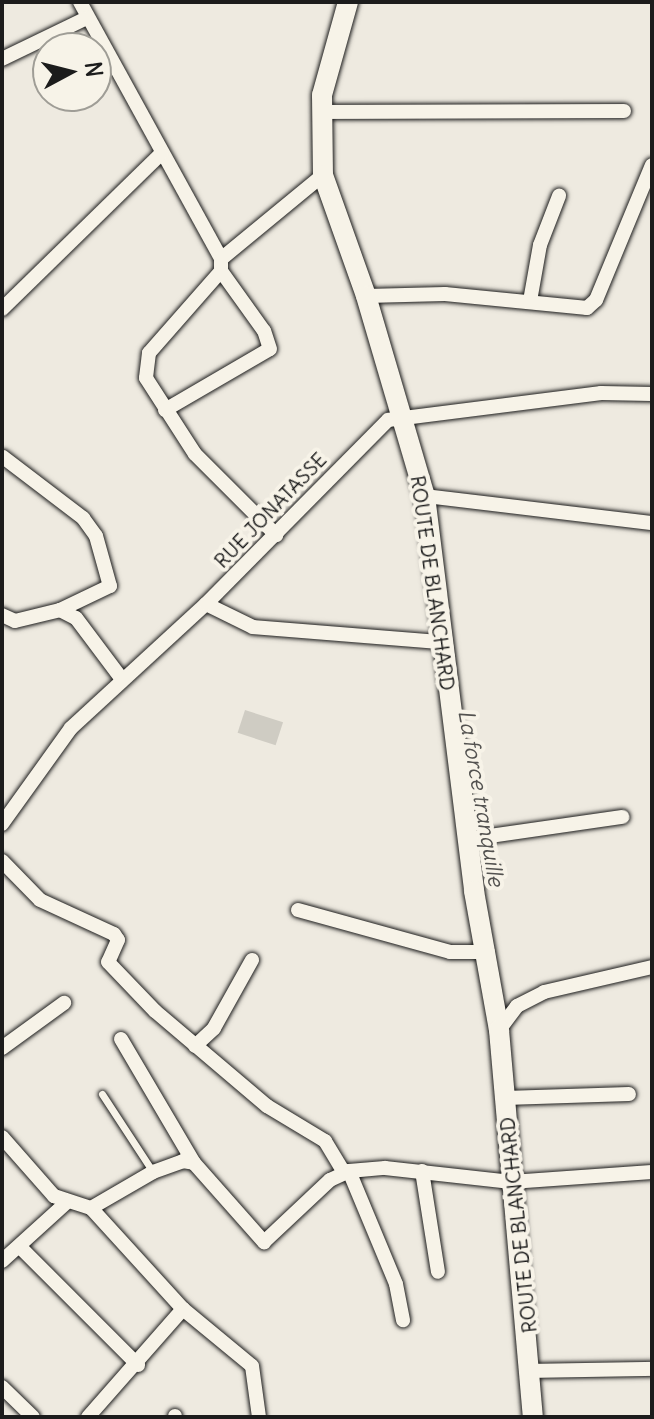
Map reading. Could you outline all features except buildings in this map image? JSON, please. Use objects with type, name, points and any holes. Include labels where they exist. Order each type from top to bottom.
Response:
[{"type":"street","points":[[80,2],[221,265],[264,331],[270,349],[165,410]]},
{"type":"street","name":"ROUTE DE BLANCHARD","points":[[348,2],[320,112],[323,175],[366,296],[425,496],[474,891],[488,952],[499,1030],[511,1182],[533,1371],[533,1417]]},
{"type":"street","points":[[2,59],[87,18]]},
{"type":"street","points":[[320,112],[624,111]]},
{"type":"street","points":[[2,309],[161,154]]},
{"type":"street","points":[[366,296],[445,294],[592,305],[652,165]]},
{"type":"street","points":[[276,535],[217,480],[165,410],[146,378],[149,353],[221,265],[323,175]]},
{"type":"street","points":[[530,301],[540,245],[559,196]]},
{"type":"street","name":"RUE JONATASSE","points":[[2,824],[71,728],[121,678],[206,604],[276,535],[375,429],[388,420],[601,393],[652,394]]},
{"type":"street","points":[[2,457],[83,518],[96,536],[110,586],[60,610],[15,621],[2,615]]},
{"type":"street","points":[[425,496],[652,523]]},
{"type":"street","points":[[206,604],[253,627],[441,642]]},
{"type":"street","points":[[60,610],[76,618],[121,678]]},
{"type":"street","points":[[469,839],[622,817]]},
{"type":"street","points":[[2,861],[40,900],[114,934],[118,940],[108,962],[195,1046],[267,1106],[325,1141],[347,1172],[396,1284],[403,1320]]},
{"type":"street","points":[[298,910],[450,952],[488,952]]},
{"type":"street","points":[[195,1046],[214,1028],[252,960]]},
{"type":"street","points":[[499,1030],[517,1006],[534,996],[652,967]]},
{"type":"street","points":[[2,1048],[64,1003]]},
{"type":"street","points":[[121,1039],[194,1163],[264,1242],[347,1172],[422,1171],[511,1182],[652,1172]]},
{"type":"street","points":[[505,1098],[629,1094]]},
{"type":"street","points":[[4,1143],[54,1196],[91,1208],[183,1309],[252,1366],[259,1417]]},
{"type":"street","points":[[91,1208],[153,1172],[183,1161],[194,1163]]},
{"type":"street","points":[[422,1171],[438,1272]]},
{"type":"street","points":[[2,1261],[67,1202]]},
{"type":"street","points":[[20,1247],[138,1365]]},
{"type":"street","points":[[88,1417],[138,1365],[183,1309]]},
{"type":"street","points":[[533,1371],[652,1369]]},
{"type":"street","points":[[2,1387],[33,1417]]},
{"type":"lane","points":[[102,1094],[153,1172]]},
{"type":"shaded area","points":[[245,710],[283,722],[276,745],[238,733]]},
{"type":"waterway","name":"La force tranquille","points":[[410,480],[420,535]]}]
